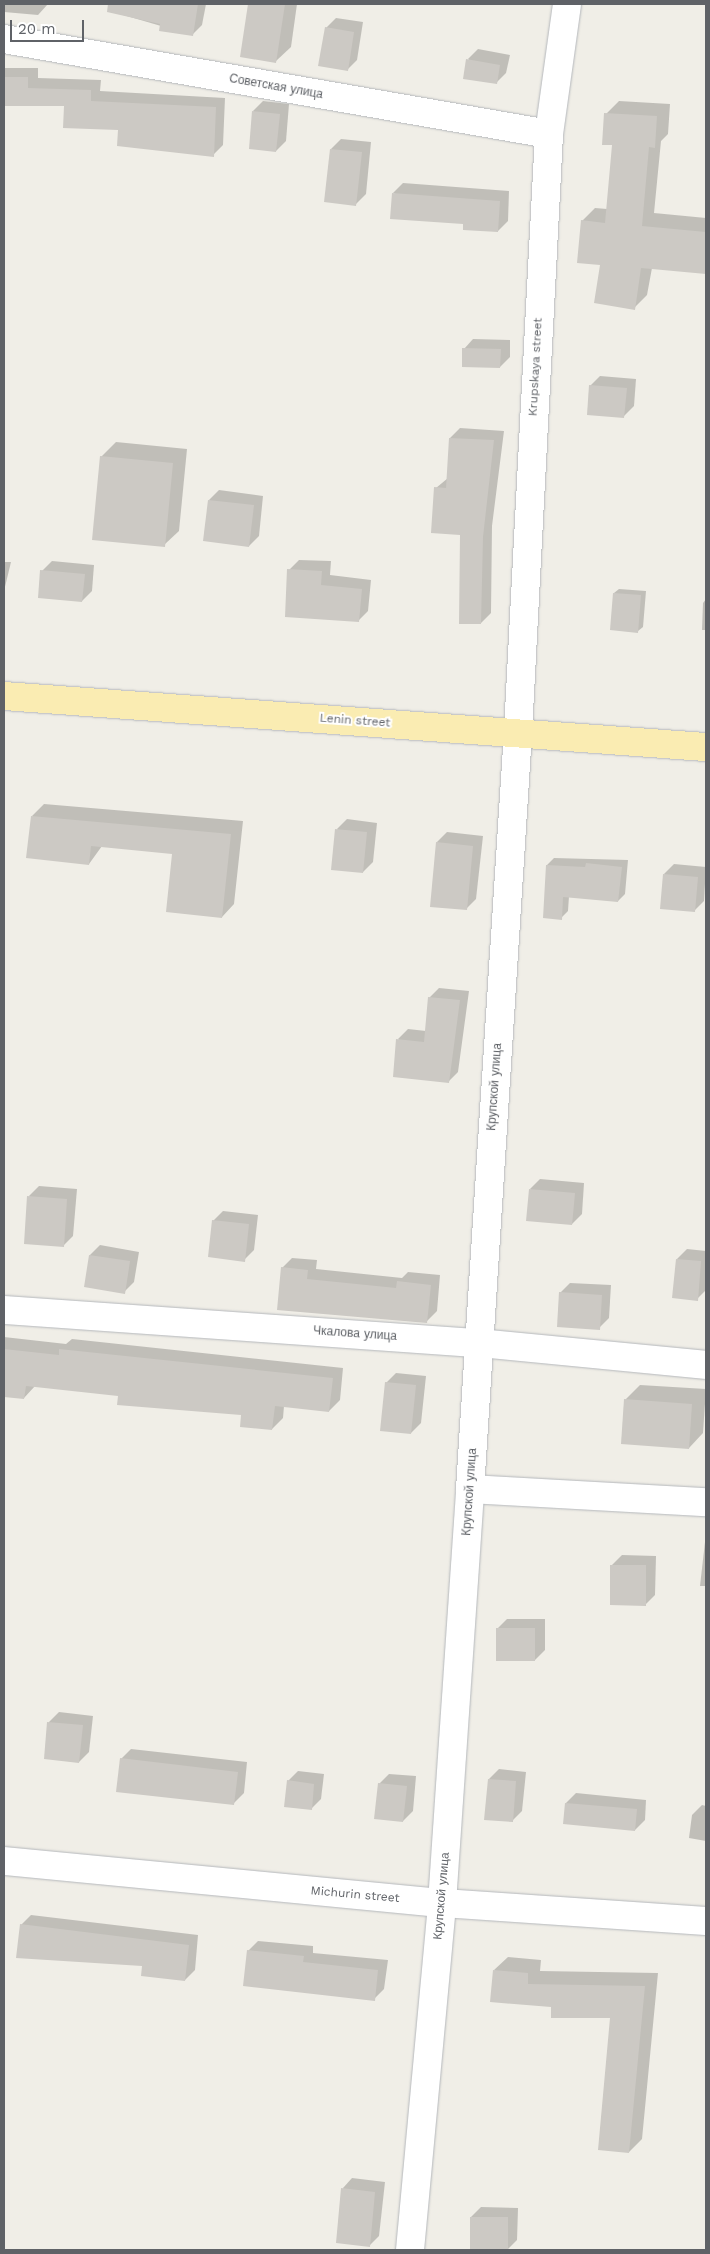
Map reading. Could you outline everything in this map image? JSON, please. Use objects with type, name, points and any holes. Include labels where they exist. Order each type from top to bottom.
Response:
[{"type":"main road","name":"Lenin street","points":[[4,696],[706,747]]},
{"type":"street","name":"Krupskaya street","points":[[518,732],[549,134],[567,4]]},
{"type":"street","name":"Советская улица","points":[[4,39],[549,134]]},
{"type":"street","name":"Крупской улица","points":[[410,2250],[442,1903],[518,732]]},
{"type":"street","name":"Чкалова улица","points":[[4,1310],[479,1343],[706,1365]]},
{"type":"street","points":[[470,1489],[706,1502]]},
{"type":"street","name":"Michurin street","points":[[4,1862],[442,1903],[706,1921]]},
{"type":"building","points":[[108,4],[198,4],[193,36],[159,31],[160,24],[107,12]]},
{"type":"building","points":[[248,4],[285,4],[276,63],[240,57]]},
{"type":"building","points":[[325,27],[354,32],[348,71],[318,66]]},
{"type":"building","points":[[466,59],[500,65],[497,84],[463,79]]},
{"type":"building","points":[[4,77],[28,77],[28,88],[91,90],[91,101],[216,107],[214,157],[117,146],[118,130],[63,128],[64,106],[4,106]]},
{"type":"building","points":[[252,111],[280,114],[276,152],[249,149]]},
{"type":"building","points":[[604,113],[657,116],[655,148],[649,147],[642,226],[706,232],[706,274],[641,268],[635,310],[594,303],[600,265],[577,263],[581,220],[605,223],[612,145],[602,145]]},
{"type":"building","points":[[330,149],[362,152],[356,206],[324,202]]},
{"type":"building","points":[[392,193],[500,201],[498,232],[463,230],[463,224],[390,219]]},
{"type":"building","points":[[462,348],[501,349],[500,368],[462,367]]},
{"type":"building","points":[[589,385],[627,388],[624,418],[587,415]]},
{"type":"building","points":[[449,438],[494,440],[483,537],[481,624],[459,624],[460,535],[431,533],[434,487],[446,488]]},
{"type":"building","points":[[100,456],[173,463],[165,547],[92,540]]},
{"type":"building","points":[[208,500],[254,505],[249,547],[203,541]]},
{"type":"building","points":[[287,569],[322,571],[321,585],[362,589],[359,622],[285,617]]},
{"type":"building","points":[[40,570],[85,574],[82,602],[38,598]]},
{"type":"building","points":[[613,593],[641,595],[638,633],[610,630]]},
{"type":"building","points":[[31,816],[231,834],[222,918],[166,912],[172,854],[91,846],[89,865],[26,858]]},
{"type":"building","points":[[335,829],[367,832],[363,873],[331,870]]},
{"type":"building","points":[[436,842],[473,846],[467,910],[430,907]]},
{"type":"building","points":[[586,863],[622,867],[618,902],[563,897],[562,920],[543,918],[546,865],[585,867]]},
{"type":"building","points":[[663,874],[698,877],[695,912],[660,909]]},
{"type":"building","points":[[428,997],[460,1000],[449,1083],[393,1077],[396,1039],[424,1042]]},
{"type":"building","points":[[529,1189],[575,1193],[572,1225],[526,1221]]},
{"type":"building","points":[[27,1196],[67,1199],[64,1247],[24,1244]]},
{"type":"building","points":[[212,1220],[249,1224],[245,1262],[208,1257]]},
{"type":"building","points":[[89,1255],[130,1261],[125,1294],[84,1287]]},
{"type":"building","points":[[676,1259],[701,1261],[698,1301],[672,1298]]},
{"type":"building","points":[[281,1267],[308,1270],[307,1279],[396,1288],[397,1281],[431,1285],[427,1323],[277,1310]]},
{"type":"building","points":[[559,1292],[602,1295],[600,1330],[557,1327]]},
{"type":"building","points":[[4,1349],[59,1355],[59,1349],[333,1378],[329,1412],[275,1406],[272,1430],[240,1427],[241,1415],[117,1405],[118,1396],[26,1386],[24,1399],[4,1397]]},
{"type":"building","points":[[385,1382],[416,1385],[411,1434],[380,1431]]},
{"type":"building","points":[[624,1399],[692,1404],[689,1449],[621,1444]]},
{"type":"building","points":[[610,1565],[646,1565],[646,1606],[610,1605]]},
{"type":"building","points":[[496,1628],[535,1628],[535,1661],[496,1661]]},
{"type":"building","points":[[47,1722],[83,1725],[79,1763],[44,1759]]},
{"type":"building","points":[[120,1758],[238,1772],[234,1805],[116,1792]]},
{"type":"building","points":[[488,1779],[516,1781],[513,1822],[484,1820]]},
{"type":"building","points":[[287,1780],[314,1784],[312,1810],[284,1807]]},
{"type":"building","points":[[378,1783],[407,1786],[403,1822],[374,1819]]},
{"type":"building","points":[[565,1803],[637,1809],[635,1831],[563,1824]]},
{"type":"building","points":[[20,1924],[189,1945],[185,1981],[141,1976],[142,1966],[16,1958]]},
{"type":"building","points":[[247,1950],[304,1956],[303,1962],[378,1970],[375,2001],[243,1986]]},
{"type":"building","points":[[493,1970],[528,1973],[528,1984],[645,1986],[629,2153],[598,2150],[610,2018],[551,2018],[551,2007],[490,2002]]},
{"type":"building","points":[[341,2188],[375,2192],[370,2247],[336,2243]]},
{"type":"building","points":[[470,2217],[508,2217],[508,2250],[470,2250]]}]
